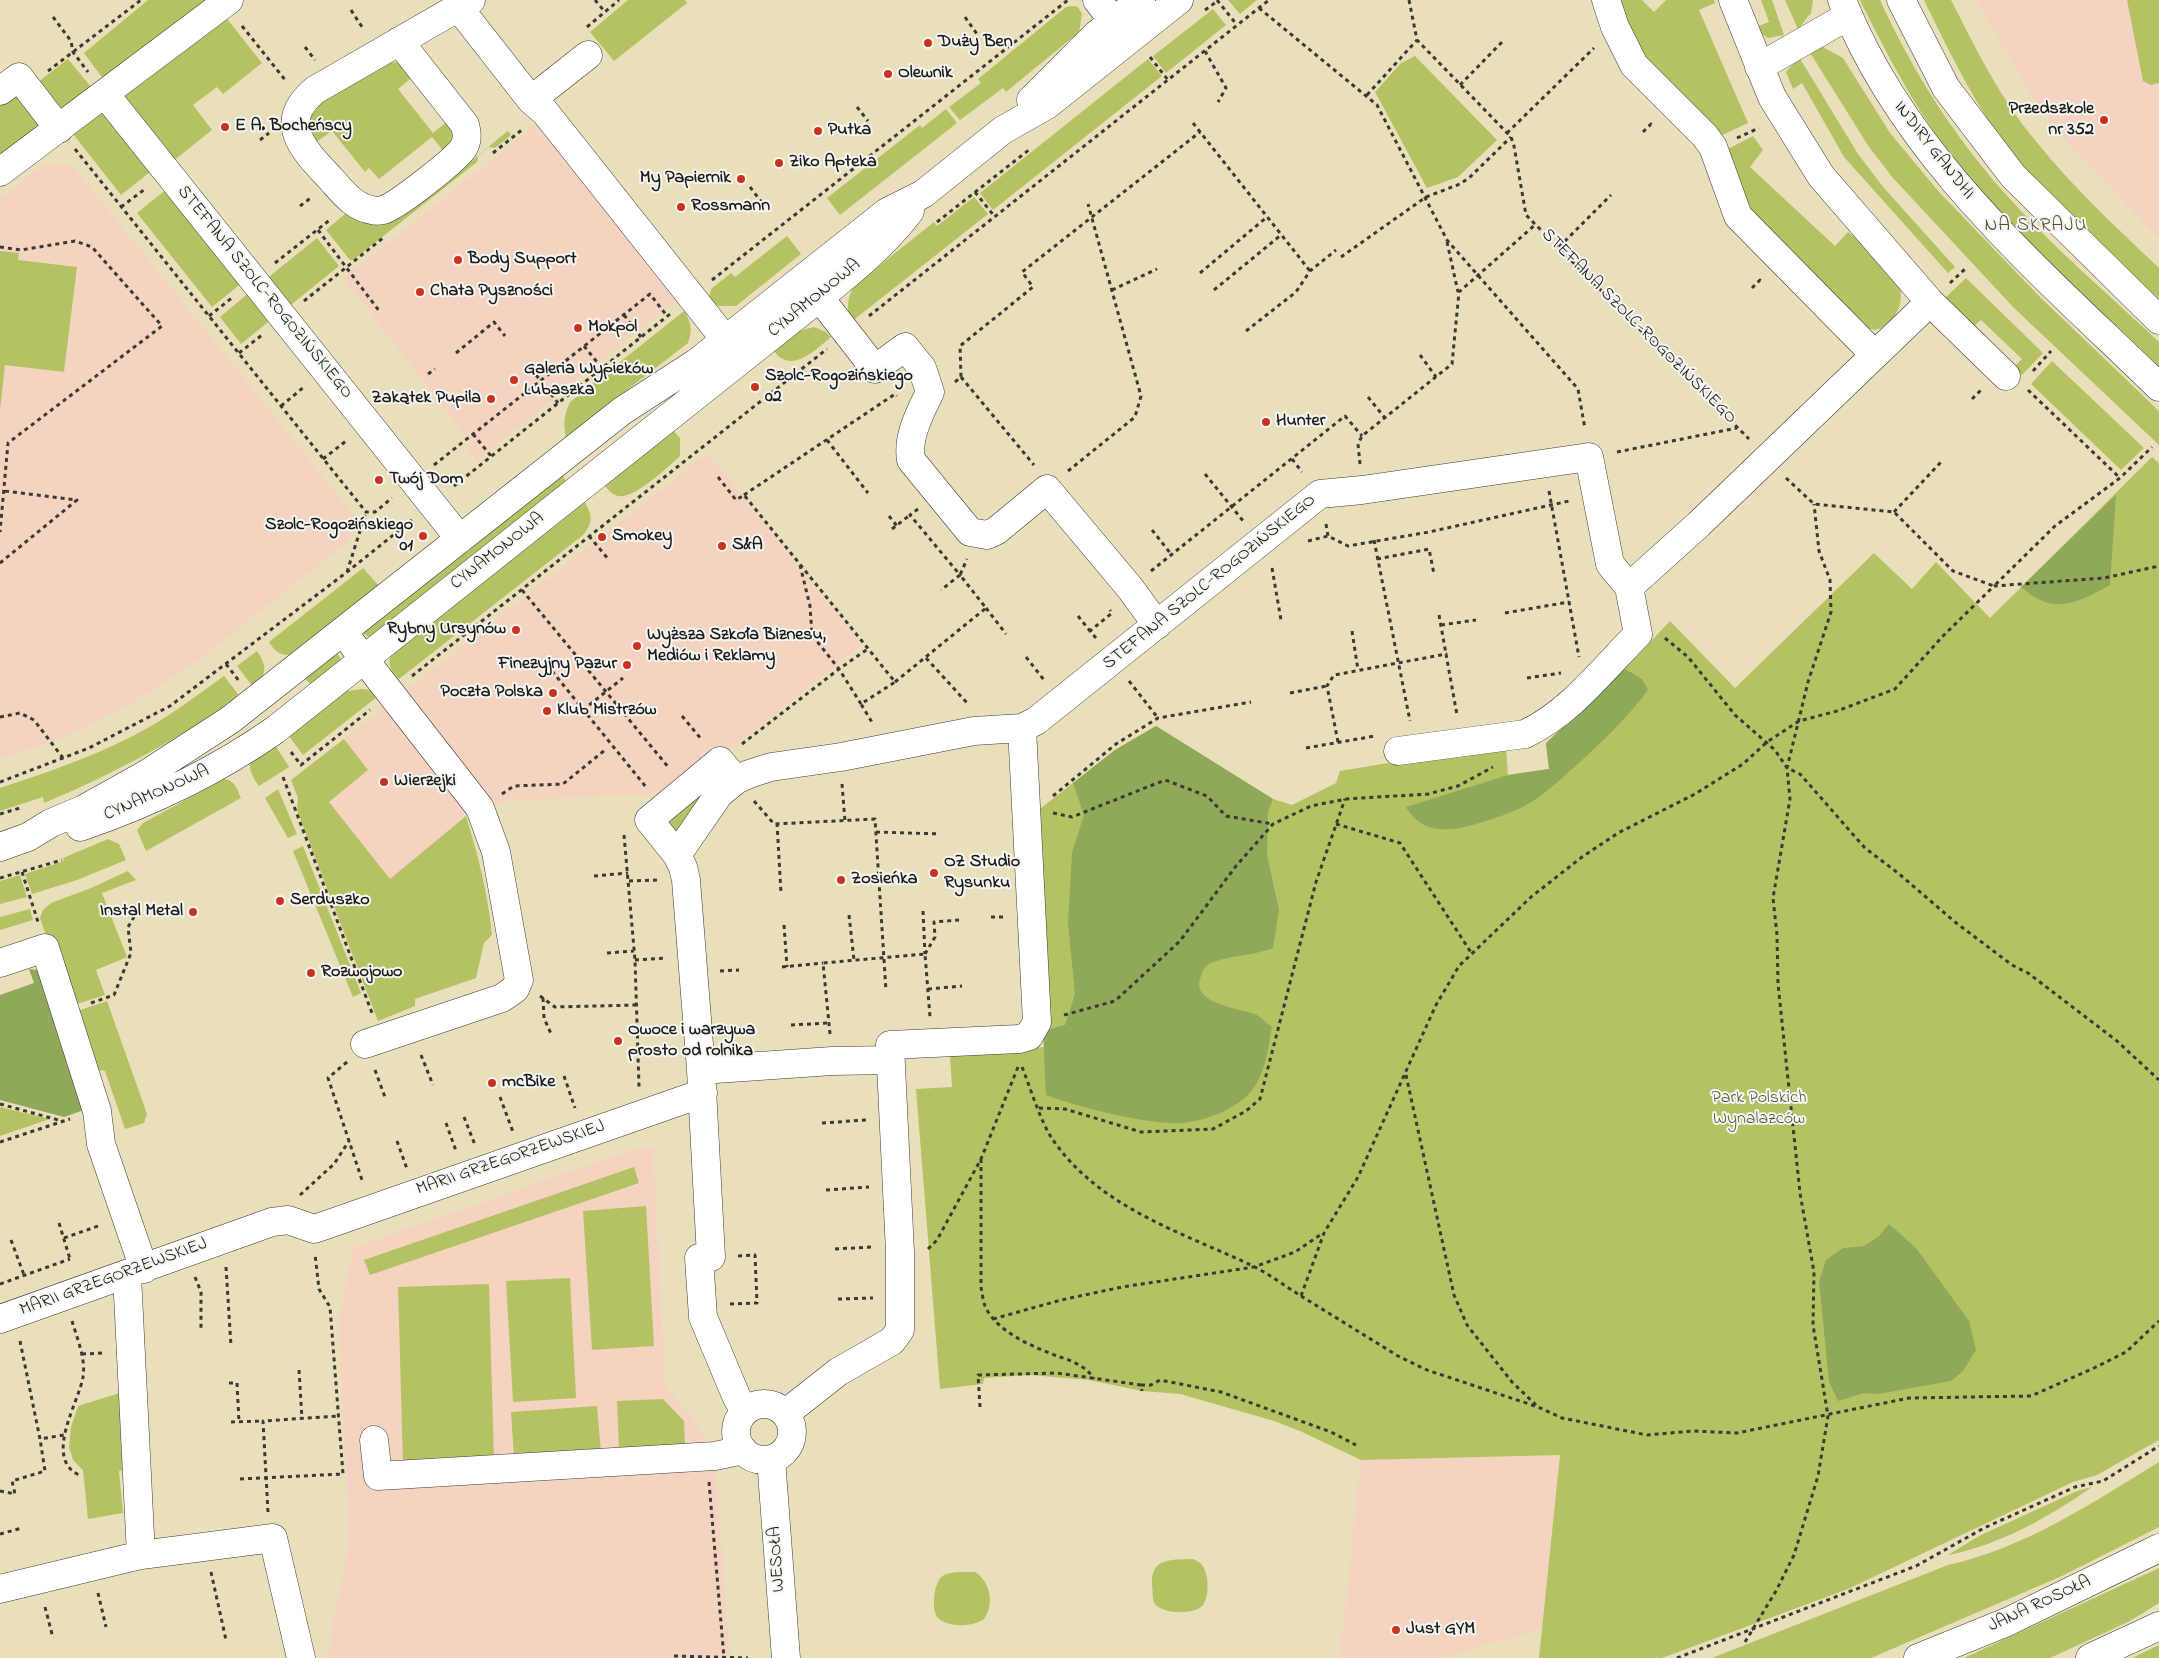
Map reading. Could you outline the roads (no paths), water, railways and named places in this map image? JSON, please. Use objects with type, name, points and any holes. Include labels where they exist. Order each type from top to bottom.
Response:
[{"type":"street","points":[[1097,0],[1130,39]]},
{"type":"street","name":"CYNAMONOWA","points":[[1130,39],[1141,0]]},
{"type":"street","name":"CYNAMONOWA","points":[[28,837],[49,837],[157,798],[215,768],[275,730],[733,350],[812,288],[851,272],[899,226],[923,194],[1003,130],[1047,82],[1130,39],[1179,0]]},
{"type":"street","points":[[1606,0],[1615,27],[1634,65],[1705,136],[1713,147],[1738,216],[1874,354]]},
{"type":"street","points":[[1733,0],[1772,98],[1821,176],[1930,302],[2010,382]]},
{"type":"street","points":[[1900,0],[1946,88],[2013,176],[2159,320]]},
{"type":"street","points":[[0,172],[227,2]]},
{"type":"street","points":[[399,41],[465,124],[468,135],[464,147],[453,160],[393,205],[374,211],[354,202],[304,150],[297,138],[297,113],[304,100],[315,90],[399,41],[465,4],[530,100],[545,112],[733,350]]},
{"type":"street","points":[[1759,67],[1845,8]]},
{"type":"street","name":"INDIRY GANDHI","points":[[1845,8],[1872,66],[1903,116],[1966,196],[2035,267],[2159,387]]},
{"type":"street","points":[[530,100],[588,55]]},
{"type":"street","points":[[0,91],[18,77],[59,129]]},
{"type":"street","name":"STEFANA SZOLC-ROGOZIŃSKIEGO","points":[[105,94],[460,540]]},
{"type":"street","points":[[812,288],[874,369],[905,346],[922,368],[930,392],[918,415],[909,448],[911,460],[970,532],[979,534],[996,530],[1049,487],[1130,588],[1157,625]]},
{"type":"street","points":[[1388,743],[1462,743],[1525,734],[1540,727],[1584,678],[1638,634],[1630,587],[1768,459],[1874,354],[1930,302]]},
{"type":"street","name":"CYNAMONOWA","points":[[0,847],[28,837],[51,823],[84,809],[145,775],[214,732],[622,411],[696,363],[733,350]]},
{"type":"street","name":"STEFANA SZOLC-ROGOZIŃSKIEGO","points":[[677,855],[649,820],[720,762],[771,767],[840,757],[886,746],[974,731],[1022,728],[1036,720],[1113,660],[1320,494],[1362,490],[1589,457],[1610,564],[1630,587]]},
{"type":"street","points":[[343,632],[480,808],[496,852],[519,980],[514,989],[502,998],[373,1041]]},
{"type":"street","points":[[786,1413],[838,1372],[892,1341],[900,1330],[900,1249],[890,1045],[1019,1039],[1029,1036],[1037,1022],[1032,809],[1022,728]]},
{"type":"street","points":[[720,762],[719,794],[677,855],[684,867],[686,880],[702,1081],[711,1257],[699,1258],[702,1305],[707,1326],[737,1398],[745,1411]]},
{"type":"street","points":[[0,963],[45,948],[97,1111],[101,1144],[126,1216],[136,1272],[142,1555]]},
{"type":"street","name":"MARII GRZEGORZEWSKIEJ","points":[[7,1316],[136,1272],[272,1222],[288,1220],[314,1229],[644,1112],[702,1081],[832,1061],[890,1060]]},
{"type":"street","points":[[766,1404],[777,1406],[786,1413],[791,1423],[791,1440],[782,1454],[771,1459],[756,1458],[743,1450],[738,1441],[736,1430],[739,1420],[745,1411],[755,1405],[766,1404]]},
{"type":"street","points":[[374,1440],[378,1476],[707,1457],[743,1450]]},
{"type":"street","name":"WESOŁA","points":[[771,1459],[786,1658]]},
{"type":"street","points":[[0,1589],[142,1555],[273,1538],[301,1658]]},
{"type":"street","name":"JANA ROSOŁA","points":[[1918,1658],[2007,1622],[2159,1548]]},
{"type":"street","points":[[2090,1658],[2159,1626]]},
{"type":"place","name":"Duży Ben","points":[[928,43]]},
{"type":"place","name":"Olewnik","points":[[888,74]]},
{"type":"place","name":"Przedszkole nr 352","points":[[2104,120]]},
{"type":"place","name":"E A. Bocheńscy","points":[[225,127]]},
{"type":"place","name":"Putka","points":[[818,131]]},
{"type":"place","name":"Ziko Apteka","points":[[779,163]]},
{"type":"place","name":"My Papiernik","points":[[741,179]]},
{"type":"place","name":"Rossmann","points":[[681,207]]},
{"type":"place","name":"Body Support","points":[[458,260]]},
{"type":"place","name":"Chata Pyszności","points":[[420,292]]},
{"type":"place","name":"Mokpol","points":[[578,328]]},
{"type":"place","name":"Galeria Wypieków Lubaszka","points":[[514,380]]},
{"type":"place","name":"Szolc-Rogozińskiego 02","points":[[755,387]]},
{"type":"place","name":"Zakątek Pupila","points":[[491,399]]},
{"type":"place","name":"Hunter","points":[[1266,422]]},
{"type":"place","name":"Twój Dom","points":[[379,480]]},
{"type":"place","name":"Szolc-Rogozińskiego 01","points":[[423,536]]},
{"type":"place","name":"Smokey","points":[[602,537]]},
{"type":"place","name":"S&A","points":[[722,546]]},
{"type":"place","name":"Rybny Ursynów","points":[[516,630]]},
{"type":"place","name":"Wyższa Szkoła Biznesu, Mediów i Reklamy","points":[[637,646]]},
{"type":"place","name":"Finezyjny Pazur","points":[[627,665]]},
{"type":"place","name":"Poczta Polska","points":[[553,693]]},
{"type":"place","name":"Klub Mistrzów","points":[[547,711]]},
{"type":"place","name":"Wierzejki","points":[[384,782]]},
{"type":"place","name":"OZ Studio Rysunku","points":[[934,873]]},
{"type":"place","name":"Zosieńka","points":[[841,880]]},
{"type":"place","name":"Serduszko","points":[[280,901]]},
{"type":"place","name":"Instal Metal","points":[[193,912]]},
{"type":"place","name":"Rozwojowo","points":[[311,973]]},
{"type":"place","name":"Owoce i warzywa prosto od rolnika","points":[[618,1041]]},
{"type":"place","name":"mcBike","points":[[492,1083]]},
{"type":"place","name":"Just GYM","points":[[1396,1630]]},
{"type":"district","name":"NA SKRAJU","points":[[2036,227]]},
{"type":"park label","name":"Park Polskich Wynalazców","points":[[1759,1109]]}]
